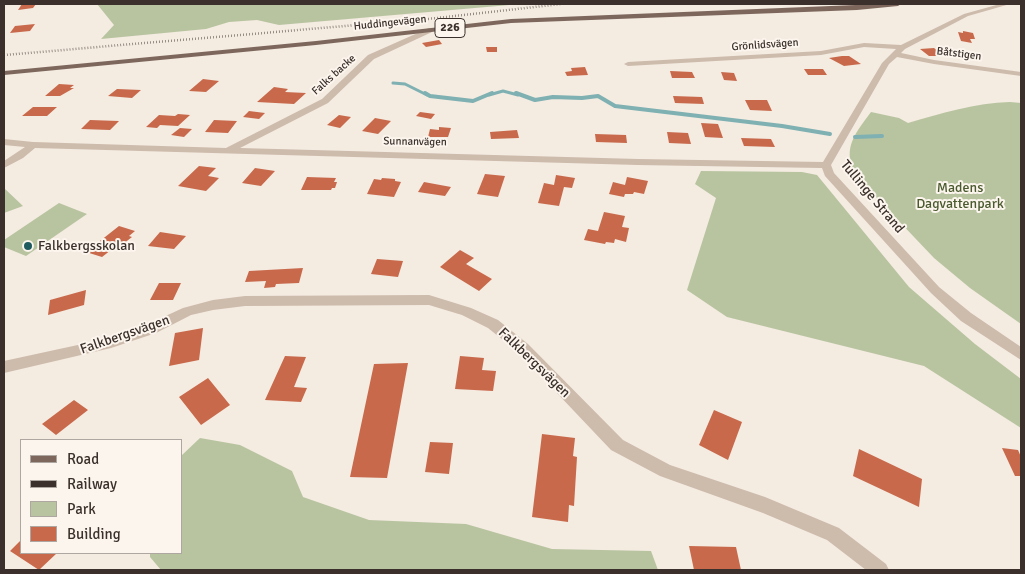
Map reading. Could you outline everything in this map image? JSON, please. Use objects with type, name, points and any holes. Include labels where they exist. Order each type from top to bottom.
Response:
[{"type":"main road","name":"Huddingevägen","points":[[4,73],[544,19],[857,8],[898,4]]},
{"type":"street","name":"Tullinge Strand","points":[[1007,4],[966,15],[902,47],[886,63],[830,155],[826,165],[829,174],[935,290],[966,317],[1021,354]]},
{"type":"street","name":"Falks backe","points":[[228,150],[326,101],[371,57],[429,30]]},
{"type":"street","name":"Grönlidsvägen","points":[[628,64],[821,53],[864,45],[902,47]]},
{"type":"street","name":"Båtstigen","points":[[895,54],[934,62],[1021,74]]},
{"type":"street","name":"Sunnanvägen","points":[[4,142],[33,145],[647,162],[826,165]]},
{"type":"street","points":[[4,165],[20,156],[33,145]]},
{"type":"street","name":"Falkbergsvägen","points":[[4,367],[111,343],[188,311],[213,305],[254,300],[429,300],[466,311],[493,324],[522,348],[617,445],[666,471],[765,505],[833,534],[880,570]]},
{"type":"green space","points":[[97,4],[521,4],[279,25],[257,20],[229,22],[206,29],[101,39],[114,25]]},
{"type":"green space","name":"Madens Dagvattenpark","points":[[1010,102],[1021,103],[1021,324],[970,288],[934,258],[857,177],[850,159],[850,151],[855,136],[871,112],[899,118],[908,123],[971,106]]},
{"type":"green space","points":[[701,171],[802,172],[817,175],[909,287],[975,344],[1021,379],[1021,428],[924,366],[727,317],[687,290],[716,198],[695,184]]},
{"type":"green space","points":[[4,188],[23,206],[4,213]]},
{"type":"green space","points":[[59,203],[87,214],[26,256],[4,247],[4,240]]},
{"type":"green space","points":[[200,438],[240,445],[292,471],[303,497],[369,520],[466,524],[552,549],[651,551],[658,570],[161,570],[150,557],[150,554],[182,554],[182,455]]},
{"type":"building","points":[[22,4],[36,4],[33,8],[18,10]]},
{"type":"building","points":[[35,24],[30,31],[10,33],[15,26]]},
{"type":"building","points":[[963,31],[973,33],[975,39],[970,39],[972,43],[961,41],[958,32],[963,33]]},
{"type":"building","points":[[439,40],[442,44],[426,47],[422,43]]},
{"type":"building","points":[[486,47],[497,47],[497,52],[487,52]]},
{"type":"building","points":[[934,48],[944,56],[929,56],[920,49]]},
{"type":"building","points":[[849,56],[861,64],[844,66],[829,58]]},
{"type":"building","points":[[585,67],[588,75],[567,76],[565,72],[572,71],[571,68]]},
{"type":"building","points":[[804,69],[823,69],[827,75],[808,75]]},
{"type":"building","points":[[670,71],[692,72],[695,78],[672,78]]},
{"type":"building","points":[[721,72],[734,73],[737,81],[724,80]]},
{"type":"building","points":[[203,79],[219,81],[206,92],[189,91]]},
{"type":"building","points":[[59,84],[74,85],[70,88],[74,88],[60,96],[45,96]]},
{"type":"building","points":[[274,87],[288,89],[285,92],[306,93],[294,104],[257,102]]},
{"type":"building","points":[[117,89],[141,90],[132,98],[108,96]]},
{"type":"building","points":[[673,96],[702,97],[704,104],[675,103]]},
{"type":"building","points":[[745,100],[767,100],[772,111],[750,110]]},
{"type":"building","points":[[33,107],[57,107],[47,116],[22,116]]},
{"type":"building","points":[[249,111],[265,113],[259,119],[243,117]]},
{"type":"building","points":[[420,112],[435,114],[431,119],[416,116]]},
{"type":"building","points":[[178,114],[190,115],[178,126],[160,125],[157,128],[146,127],[159,115],[175,116]]},
{"type":"building","points":[[339,115],[351,117],[340,128],[327,125]]},
{"type":"building","points":[[375,118],[391,121],[378,134],[362,131]]},
{"type":"building","points":[[90,120],[119,121],[110,130],[81,129]]},
{"type":"building","points":[[214,120],[237,121],[228,133],[205,132]]},
{"type":"building","points":[[701,123],[718,124],[723,138],[705,137]]},
{"type":"building","points":[[439,127],[451,128],[448,137],[428,137],[430,129],[439,130]]},
{"type":"building","points":[[180,128],[192,129],[184,137],[171,135]]},
{"type":"building","points":[[517,130],[519,138],[491,139],[490,132]]},
{"type":"building","points":[[667,132],[688,133],[691,144],[669,143]]},
{"type":"building","points":[[595,134],[626,135],[627,143],[596,142]]},
{"type":"building","points":[[741,138],[771,139],[775,147],[744,146]]},
{"type":"building","points":[[199,166],[216,168],[208,176],[219,178],[206,191],[178,186]]},
{"type":"building","points":[[255,168],[275,171],[261,186],[242,183]]},
{"type":"building","points":[[485,174],[505,176],[498,197],[477,194]]},
{"type":"building","points":[[556,175],[575,178],[572,188],[564,187],[559,206],[538,203],[544,183],[554,185]]},
{"type":"building","points":[[307,177],[336,178],[334,182],[337,182],[335,188],[331,190],[301,190]]},
{"type":"building","points":[[627,177],[648,181],[644,194],[634,192],[633,194],[625,194],[624,197],[609,194],[613,182],[625,185]]},
{"type":"building","points":[[382,178],[395,179],[395,181],[401,182],[394,197],[367,194],[374,179],[381,180]]},
{"type":"building","points":[[424,182],[451,187],[445,196],[418,192]]},
{"type":"building","points":[[604,212],[625,216],[622,227],[629,228],[626,242],[615,239],[614,243],[606,242],[605,244],[584,240],[588,229],[598,231]]},
{"type":"building","points":[[119,226],[135,231],[129,236],[132,237],[114,251],[111,250],[102,257],[86,252]]},
{"type":"building","points":[[160,232],[186,236],[174,249],[148,246]]},
{"type":"building","points":[[460,250],[474,258],[466,264],[492,279],[479,291],[440,267]]},
{"type":"building","points":[[377,259],[403,261],[398,277],[371,274]]},
{"type":"building","points":[[303,268],[299,283],[276,284],[275,287],[264,288],[266,281],[245,282],[249,271]]},
{"type":"building","points":[[159,283],[181,283],[173,300],[150,300]]},
{"type":"building","points":[[86,290],[84,305],[48,315],[50,300]]},
{"type":"building","points":[[203,328],[199,360],[169,366],[175,333]]},
{"type":"building","points":[[285,356],[306,357],[294,387],[307,388],[301,402],[265,400]]},
{"type":"building","points":[[460,356],[484,358],[482,370],[496,371],[493,391],[455,389]]},
{"type":"building","points":[[408,363],[387,478],[350,477],[374,364]]},
{"type":"building","points":[[208,378],[230,405],[201,425],[179,397]]},
{"type":"building","points":[[74,400],[88,410],[56,435],[42,424]]},
{"type":"building","points":[[714,410],[742,422],[728,460],[699,445]]},
{"type":"building","points":[[542,434],[575,438],[573,456],[577,457],[574,506],[569,505],[568,522],[532,517]]},
{"type":"building","points":[[430,442],[453,443],[449,474],[425,472]]},
{"type":"building","points":[[1002,448],[1018,450],[1021,457],[1021,476],[1015,476]]},
{"type":"building","points":[[859,449],[922,479],[919,507],[853,476]]},
{"type":"building","points":[[20,541],[20,554],[56,554],[39,570],[10,551]]},
{"type":"building","points":[[689,546],[736,547],[741,570],[694,570]]},
{"type":"waterway","points":[[393,83],[405,84],[427,95]]},
{"type":"waterway","points":[[489,95],[503,91],[518,95]]},
{"type":"waterway","points":[[425,93],[430,96],[473,101],[492,93]]},
{"type":"waterway","points":[[516,93],[535,100],[553,97],[582,98],[598,96],[615,106],[782,126],[830,134]]},
{"type":"waterway","points":[[855,137],[882,136]]},
{"type":"railway","points":[[4,55],[428,19],[561,4]]},
{"type":"place","name":"Falkbergsskolan","points":[[28,246]]}]
